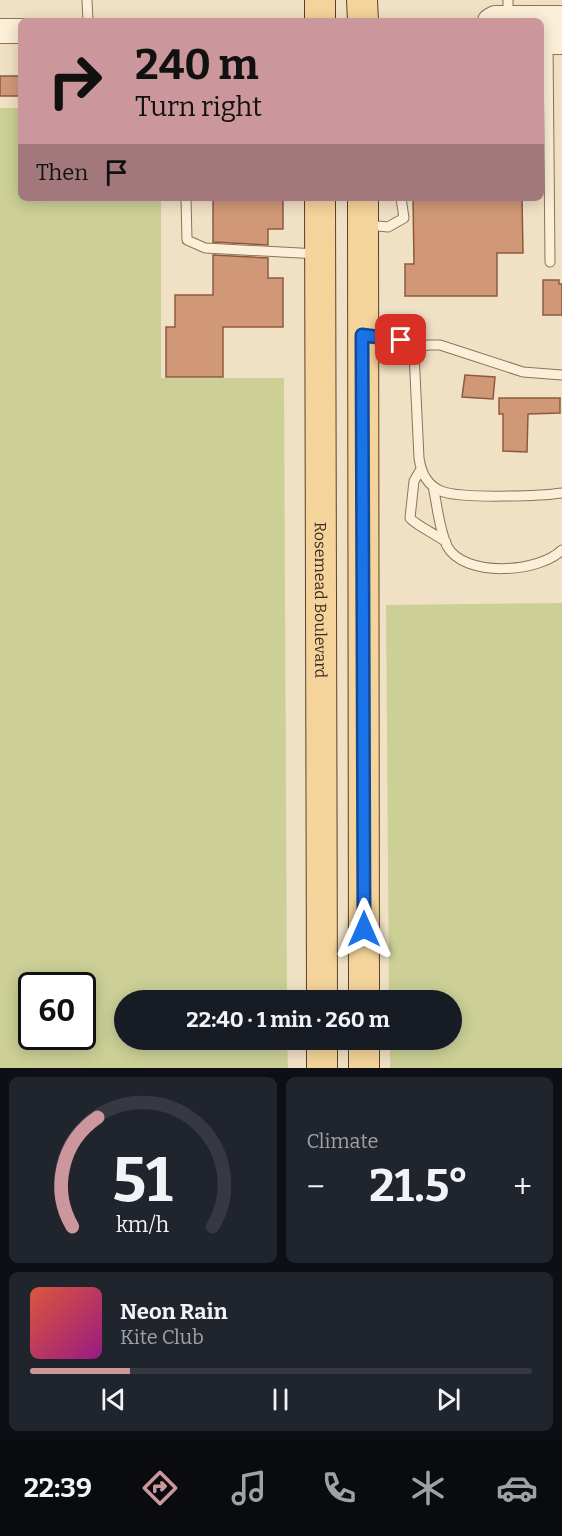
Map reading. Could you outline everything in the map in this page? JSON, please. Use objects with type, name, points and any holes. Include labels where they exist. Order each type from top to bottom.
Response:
[{"type":"main road","points":[[320,0],[320,18]]},
{"type":"main road","points":[[363,0],[363,18]]},
{"type":"main road","name":"Rosemead Boulevard","points":[[320,201],[322,990]]},
{"type":"main road","points":[[363,212],[364,990]]},
{"type":"main road","points":[[322,1050],[322,1068]]},
{"type":"main road","points":[[364,1050],[364,1068]]},
{"type":"street","points":[[504,15],[562,18]]},
{"type":"street","points":[[0,31],[18,31]]},
{"type":"lane","points":[[87,0],[88,18]]},
{"type":"lane","points":[[550,262],[551,42]]},
{"type":"lane","points":[[186,201],[187,240],[205,248],[320,254]]},
{"type":"lane","points":[[363,212],[387,227],[404,218],[401,201]]},
{"type":"lane","points":[[362,335],[392,337],[401,340],[412,350],[416,362],[421,469],[433,486],[446,542]]},
{"type":"lane","points":[[412,350],[428,345],[440,345],[523,372],[562,375]]},
{"type":"lane","points":[[421,469],[414,481],[410,518],[414,524],[429,529],[446,542],[461,561],[482,567],[510,568],[538,564],[562,550]]},
{"type":"lane","points":[[433,486],[452,494],[562,493]]},
{"type":"green space","points":[[0,108],[18,108],[18,201],[161,201],[161,378],[284,378],[287,990],[114,990],[114,1050],[287,1050],[288,1068],[0,1068]]},
{"type":"green space","points":[[562,603],[562,1068],[390,1068],[390,1050],[462,1050],[462,990],[389,990],[386,605]]},
{"type":"building","points":[[0,76],[18,76],[18,96],[0,96]]},
{"type":"building","points":[[213,201],[283,201],[283,229],[268,229],[268,245],[213,242]]},
{"type":"building","points":[[413,201],[522,201],[523,253],[497,253],[497,296],[405,296],[405,264],[414,264]]},
{"type":"building","points":[[213,255],[268,258],[268,278],[283,278],[283,327],[223,327],[223,377],[166,377],[166,327],[175,327],[175,295],[213,295]]},
{"type":"building","points":[[543,280],[559,280],[559,284],[562,284],[562,315],[543,315]]},
{"type":"building","points":[[465,375],[495,377],[493,399],[462,397]]},
{"type":"building","points":[[499,398],[560,398],[560,413],[528,414],[527,452],[503,451],[503,414],[499,414]]},
{"type":"route","points":[[364,929],[362,335],[392,337],[401,340]]}]
